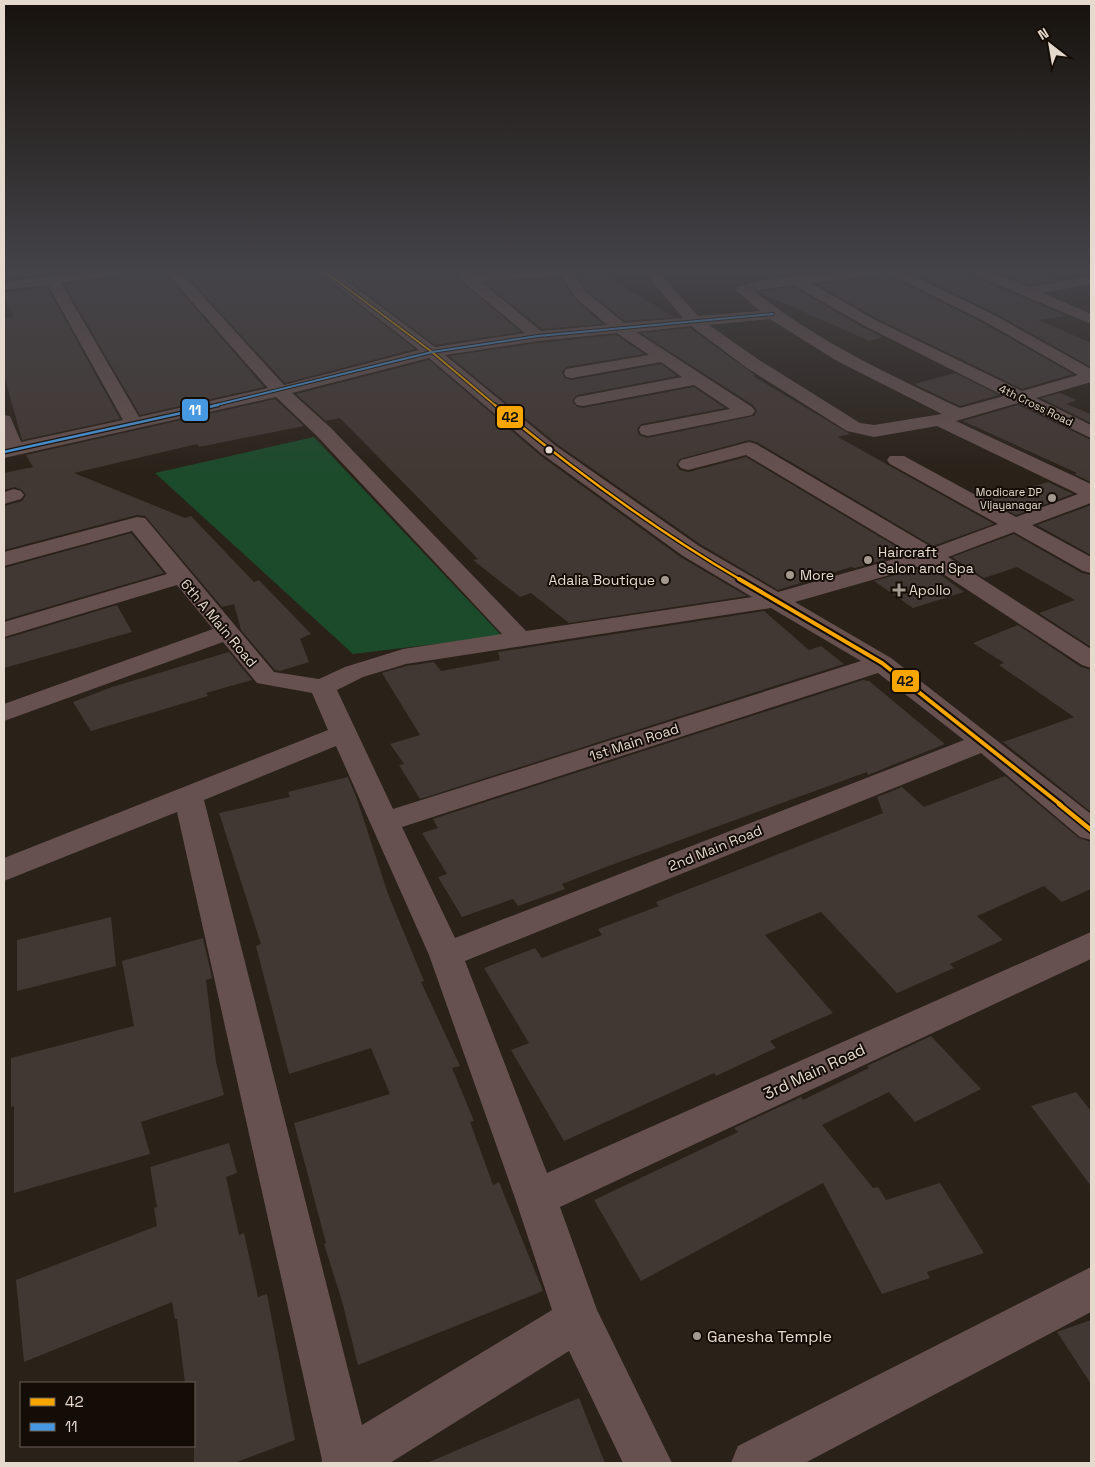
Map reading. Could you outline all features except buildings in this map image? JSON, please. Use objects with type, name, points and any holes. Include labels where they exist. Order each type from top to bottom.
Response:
[{"type":"street","points":[[86,338],[134,423]]},
{"type":"street","points":[[233,338],[280,391],[324,432],[520,639]]},
{"type":"street","points":[[414,338],[549,450],[691,551],[882,663],[984,742],[1091,830]]},
{"type":"street","points":[[4,420],[9,450],[280,391],[432,352],[522,338]]},
{"type":"street","points":[[636,338],[746,411],[648,430]]},
{"type":"street","points":[[718,338],[753,364],[854,428],[874,430],[948,417],[1091,377]]},
{"type":"street","points":[[812,338],[948,417],[1091,492]]},
{"type":"street","name":"4th Cross Road","points":[[900,338],[1091,432]]},
{"type":"street","points":[[1024,338],[1091,377]]},
{"type":"street","points":[[572,373],[664,357]]},
{"type":"street","points":[[583,401],[697,380]]},
{"type":"street","points":[[688,464],[750,448],[834,500],[931,556],[1091,660]]},
{"type":"street","points":[[897,460],[1091,566]]},
{"type":"street","points":[[648,1463],[578,1320],[536,1198],[446,955],[322,687],[354,672],[403,657],[777,600],[931,556],[1091,496]]},
{"type":"street","name":"6th A Main Road","points":[[4,559],[137,523],[266,678],[322,687]]},
{"type":"street","points":[[4,630],[180,576]]},
{"type":"street","points":[[4,713],[229,632]]},
{"type":"street","name":"1st Main Road","points":[[386,822],[882,663]]},
{"type":"street","points":[[4,870],[344,734]]},
{"type":"street","name":"2nd Main Road","points":[[446,955],[984,742]]},
{"type":"street","points":[[188,796],[346,1463],[578,1320]]},
{"type":"street","name":"3rd Main Road","points":[[536,1198],[1091,945]]},
{"type":"street","points":[[754,1463],[1091,1288]]},
{"type":"green space","points":[[314,437],[502,636],[353,654],[155,473]]},
{"type":"transit line","name":"42","points":[[414,338],[549,450],[691,551],[882,663],[984,742],[1091,830]]},
{"type":"transit line","name":"11","points":[[4,452],[280,391],[432,352],[522,338]]},
{"type":"place","name":"Modicare DP Vijayanagar","points":[[1052,498]]},
{"type":"place","name":"Haircraft Salon and Spa","points":[[868,560]]},
{"type":"place","name":"More","points":[[790,575]]},
{"type":"place","name":"Adalia Boutique","points":[[665,580]]},
{"type":"place","name":"Apollo","points":[[899,590]]},
{"type":"place","name":"Ganesha Temple","points":[[697,1336]]}]
